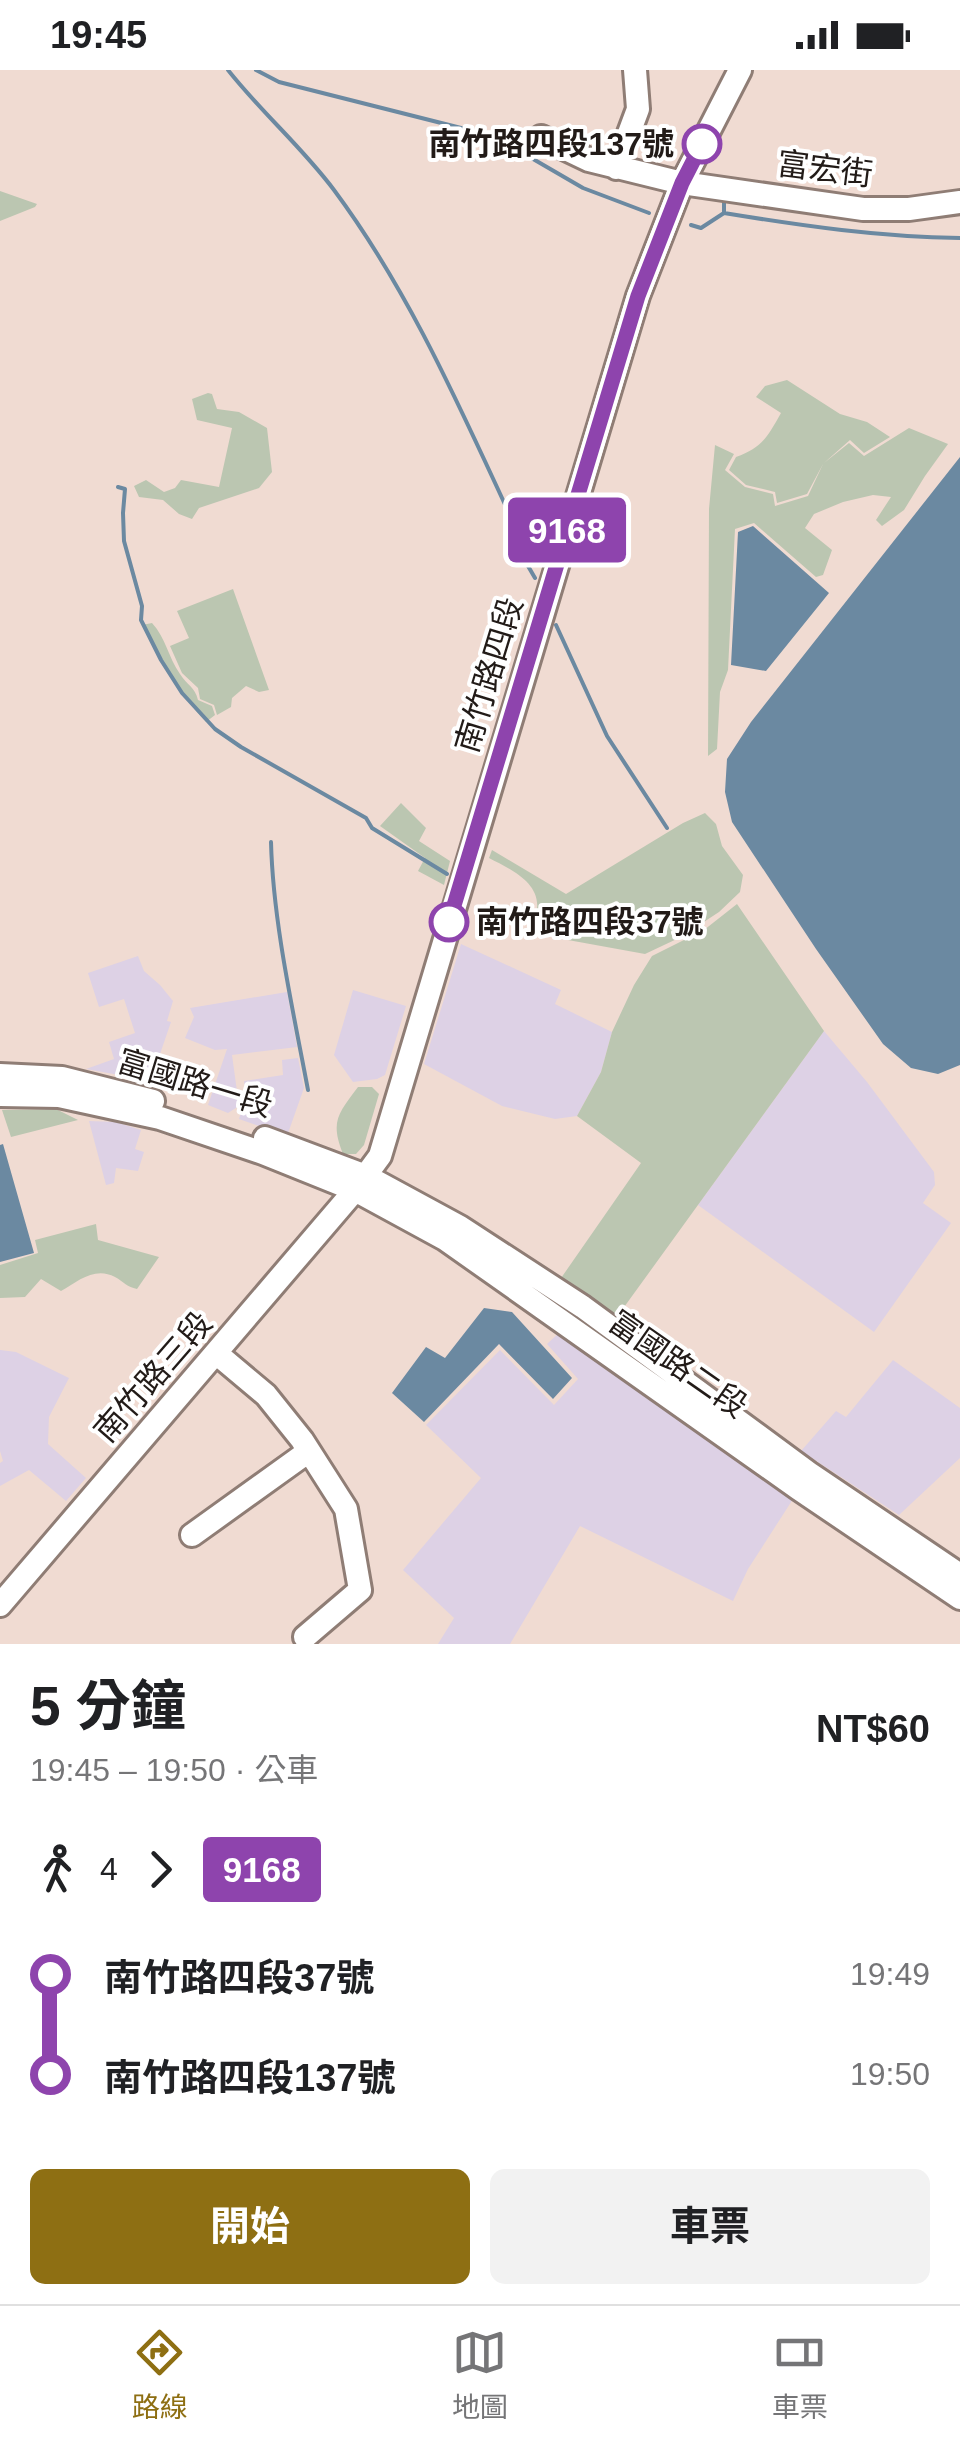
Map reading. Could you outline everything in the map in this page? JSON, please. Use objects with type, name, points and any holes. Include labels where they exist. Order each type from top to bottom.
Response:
[{"type":"street","points":[[616,168],[638,109],[635,70]]},
{"type":"street","name":"南竹路四段","points":[[360,1183],[380,1156],[638,296],[682,183],[740,70]]},
{"type":"street","name":"富宏街","points":[[541,138],[589,160],[682,183],[863,209],[909,209],[960,202]]},
{"type":"street","name":"富國路一段","points":[[0,1075],[62,1078],[164,1104],[264,1138],[360,1183]]},
{"type":"street","name":"富國路一段","points":[[0,1095],[59,1096],[160,1118],[360,1183]]},
{"type":"street","name":"南竹路三段","points":[[0,1605],[360,1183]]},
{"type":"street","name":"富國路二段","points":[[360,1183],[460,1226],[583,1308],[809,1473],[960,1575]]},
{"type":"street","name":"富國路二段","points":[[360,1183],[960,1598]]},
{"type":"street","points":[[216,1353],[266,1395],[309,1451],[346,1509],[360,1590],[305,1637]]},
{"type":"street","points":[[192,1535],[309,1451]]},
{"type":"shaded area","points":[[461,944],[561,990],[555,1004],[612,1032],[601,1072],[577,1116],[555,1119],[502,1106],[424,1064]]},
{"type":"shaded area","points":[[138,956],[144,971],[173,1001],[167,1021],[171,1022],[149,1086],[86,1069],[114,1059],[109,1042],[135,1033],[124,999],[99,1007],[88,973]]},
{"type":"shaded area","points":[[353,990],[406,1006],[385,1075],[377,1079],[353,1082],[334,1055]]},
{"type":"shaded area","points":[[287,992],[297,1047],[232,1055],[239,1106],[228,1113],[208,1105],[227,1049],[215,1050],[185,1038],[194,1017],[190,1008]]},
{"type":"shaded area","points":[[824,1031],[934,1172],[935,1185],[923,1203],[951,1223],[874,1332],[698,1205]]},
{"type":"shaded area","points":[[298,1058],[304,1088],[287,1136],[239,1119],[247,1105],[244,1081],[283,1075],[282,1060]]},
{"type":"shaded area","points":[[89,1121],[116,1122],[141,1130],[135,1149],[144,1152],[138,1171],[116,1168],[114,1183],[106,1185]]},
{"type":"shaded area","points":[[561,1331],[795,1496],[748,1569],[733,1601],[580,1526],[510,1644],[438,1644],[454,1618],[403,1570],[481,1478],[426,1425],[500,1350],[554,1405],[578,1379],[547,1344]]},
{"type":"shaded area","points":[[0,1350],[16,1352],[69,1378],[49,1417],[48,1444],[86,1478],[66,1501],[29,1470],[0,1486]]},
{"type":"shaded area","points":[[893,1360],[960,1408],[960,1458],[899,1515],[801,1451],[836,1411],[846,1417]]},
{"type":"green space","points":[[0,191],[37,204],[0,221]]},
{"type":"green space","points":[[787,380],[840,414],[867,422],[890,437],[864,453],[850,440],[824,463],[849,443],[864,456],[909,428],[948,444],[904,510],[882,526],[876,520],[891,497],[873,495],[814,514],[805,528],[832,550],[823,575],[816,577],[754,523],[735,529],[728,670],[720,692],[717,749],[708,756],[709,509],[715,445],[734,454],[725,470],[745,487],[773,494],[775,506],[808,496],[823,464],[807,494],[777,503],[775,492],[746,485],[729,470],[736,457],[763,440],[781,413],[756,397],[765,386]]},
{"type":"green space","points":[[208,393],[217,409],[239,412],[267,428],[272,472],[259,488],[199,508],[192,519],[163,500],[139,497],[134,486],[146,480],[164,492],[175,488],[181,480],[219,487],[232,428],[197,420],[192,399]]},
{"type":"green space","points":[[233,589],[269,690],[259,692],[246,686],[232,698],[231,707],[217,715],[214,705],[200,699],[198,688],[182,673],[170,646],[189,638],[177,611]]},
{"type":"green space","points":[[152,623],[198,700],[212,706],[215,715],[206,722],[178,688],[156,652],[142,625]]},
{"type":"green space","points":[[401,803],[426,828],[419,841],[450,861],[444,885],[418,871],[425,858],[380,826]]},
{"type":"green space","points":[[705,813],[716,824],[722,846],[743,875],[740,892],[719,912],[681,937],[645,954],[568,940],[536,915],[535,895],[524,879],[489,858],[492,850],[566,894]]},
{"type":"green space","points":[[737,904],[824,1031],[614,1321],[559,1281],[641,1163],[577,1116],[601,1072],[612,1032],[634,985],[652,956],[704,930]]},
{"type":"green space","points":[[358,1087],[372,1087],[379,1094],[364,1145],[356,1154],[343,1154],[337,1133],[338,1118]]},
{"type":"green space","points":[[56,1109],[78,1120],[11,1137],[2,1110]]},
{"type":"green space","points":[[96,1224],[98,1240],[159,1257],[137,1289],[101,1273],[87,1276],[61,1291],[41,1279],[25,1297],[0,1298],[0,1265],[38,1253],[35,1240]]},
{"type":"water","points":[[960,457],[960,1065],[938,1074],[911,1068],[883,1044],[732,822],[725,792],[727,759],[751,722]]},
{"type":"water","points":[[753,526],[829,593],[766,671],[731,665],[738,532]]},
{"type":"water","points":[[3,1144],[34,1253],[0,1262],[0,1145]]},
{"type":"water","points":[[484,1308],[512,1312],[572,1378],[553,1399],[499,1344],[424,1422],[392,1393],[426,1347],[445,1358]]},
{"type":"waterway","points":[[228,70],[322,174],[392,278],[464,417],[531,560],[528,566],[535,578]]},
{"type":"waterway","points":[[256,70],[279,82],[469,130],[509,145],[583,188],[649,213]]},
{"type":"waterway","points":[[724,202],[724,213]]},
{"type":"waterway","points":[[691,225],[701,228],[724,213],[842,230],[960,238]]},
{"type":"waterway","points":[[118,487],[125,489],[124,541],[142,606],[141,620],[182,693],[215,729],[241,747],[366,818],[372,828],[447,874]]},
{"type":"waterway","points":[[556,625],[607,736],[667,828]]},
{"type":"waterway","points":[[271,842],[280,935],[308,1090]]},
{"type":"bus line","name":"9168","points":[[449,922],[638,296],[682,183],[702,144]]},
{"type":"place","name":"南竹路四段137號","points":[[702,144]]},
{"type":"place","name":"南竹路四段37號","points":[[449,922]]}]
